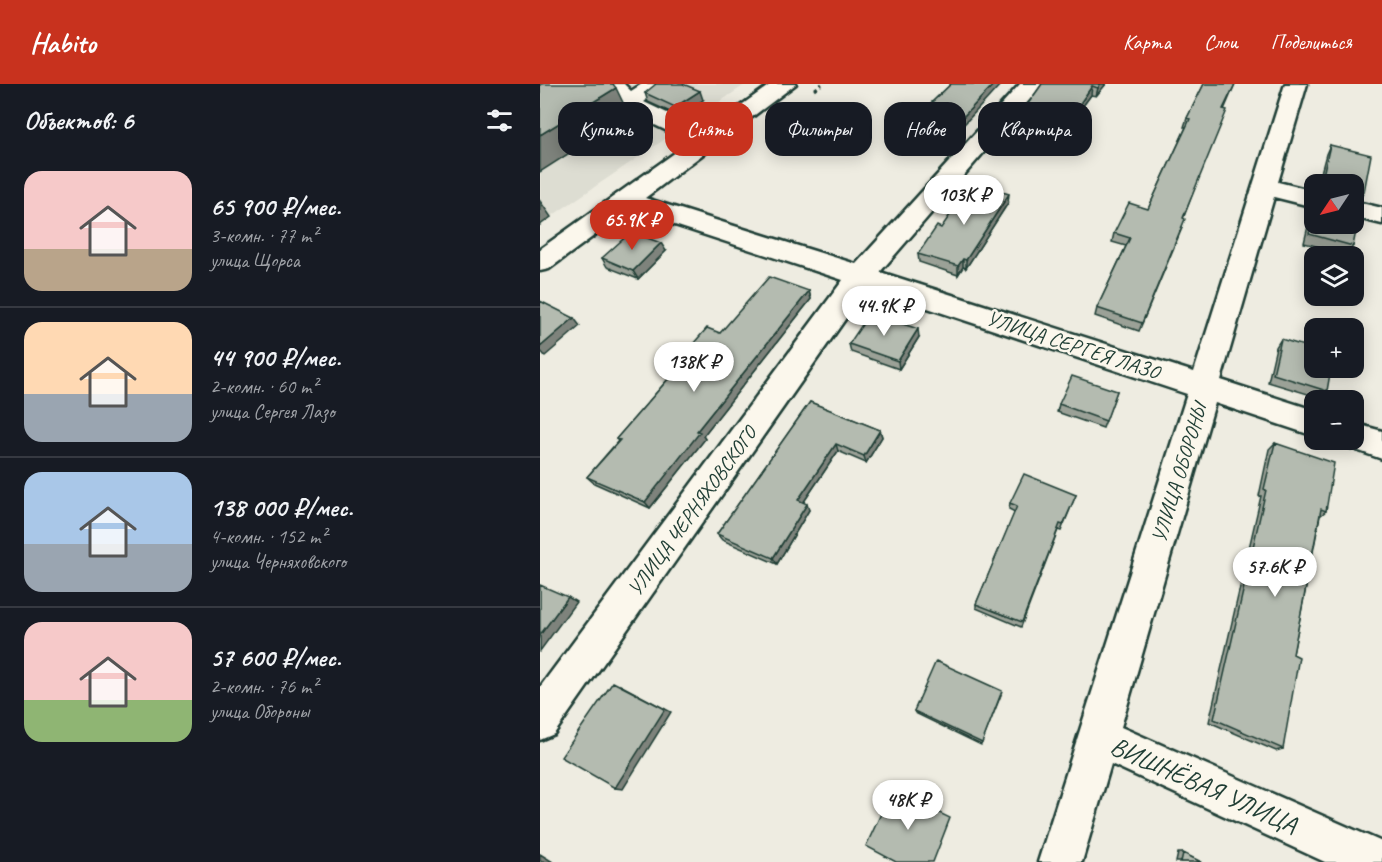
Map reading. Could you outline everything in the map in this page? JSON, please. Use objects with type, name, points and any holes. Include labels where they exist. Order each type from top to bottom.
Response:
[{"type":"street","points":[[611,84],[630,102],[656,84]]},
{"type":"street","points":[[753,107],[784,84]]},
{"type":"street","name":"УЛИЦА ЧЕРНЯХОВСКОГО","points":[[540,720],[861,276],[1032,84]]},
{"type":"street","name":"УЛИЦА ОБОРОНЫ","points":[[1060,862],[1296,84]]},
{"type":"street","points":[[540,262],[686,156]]},
{"type":"street","points":[[1265,187],[1304,197]]},
{"type":"street","name":"УЛИЦА СЕРГЕЯ ЛАЗО","points":[[626,200],[1304,420]]},
{"type":"street","points":[[1364,212],[1382,216]]},
{"type":"street","points":[[1364,439],[1382,445]]},
{"type":"street","name":"ВИШНЁВАЯ УЛИЦА","points":[[1098,737],[1375,862]]},
{"type":"shaded area","points":[[540,84],[746,84],[720,102],[665,102],[665,139],[653,147],[653,102],[558,102],[558,156],[640,156],[540,224]]},
{"type":"building","points":[[540,84],[613,84],[616,88],[593,102],[558,102],[558,124],[540,135]]},
{"type":"building","points":[[656,84],[683,84],[700,91],[683,102],[665,102],[645,93]]},
{"type":"building","points":[[951,84],[994,84],[966,114],[966,102],[932,102]]},
{"type":"building","points":[[1042,84],[1100,84],[1098,88],[1092,86],[1081,102],[1029,102]]},
{"type":"building","points":[[1204,84],[1235,84],[1223,109],[1227,110],[1183,218],[1185,219],[1142,323],[1097,308],[1130,238],[1114,233],[1129,203],[1148,209]]},
{"type":"building","points":[[1330,145],[1371,155],[1364,192],[1364,174],[1323,174]]},
{"type":"building","points":[[972,183],[1009,194],[966,260],[963,259],[958,266],[918,254],[937,226],[941,228]]},
{"type":"building","points":[[631,232],[661,243],[633,271],[602,258]]},
{"type":"building","points":[[1309,234],[1355,234],[1353,246]]},
{"type":"building","points":[[769,277],[809,291],[697,431],[700,432],[645,502],[587,477],[620,440],[616,439],[677,369],[672,368],[707,328],[720,333]]},
{"type":"building","points":[[540,301],[574,318],[540,347]]},
{"type":"building","points":[[870,313],[918,329],[898,361],[849,344]]},
{"type":"building","points":[[1281,339],[1304,346],[1304,378],[1329,378],[1327,390],[1324,390],[1273,374]]},
{"type":"building","points":[[1072,376],[1117,391],[1106,421],[1059,404]]},
{"type":"building","points":[[810,402],[880,430],[864,456],[836,444],[798,500],[807,504],[773,558],[717,534]]},
{"type":"building","points":[[1275,443],[1334,463],[1326,511],[1321,509],[1293,654],[1299,657],[1283,749],[1214,719]]},
{"type":"building","points":[[1024,474],[1076,495],[1063,525],[1060,524],[1022,622],[976,604],[1017,506],[1010,503]]},
{"type":"building","points":[[540,585],[568,597],[540,635]]},
{"type":"building","points":[[936,661],[1002,691],[982,743],[914,711]]},
{"type":"building","points":[[613,682],[665,709],[615,788],[561,757]]},
{"type":"building","points":[[892,790],[950,818],[933,862],[896,862],[866,846]]},
{"type":"building","points":[[1183,853],[1201,862],[1181,862]]}]
